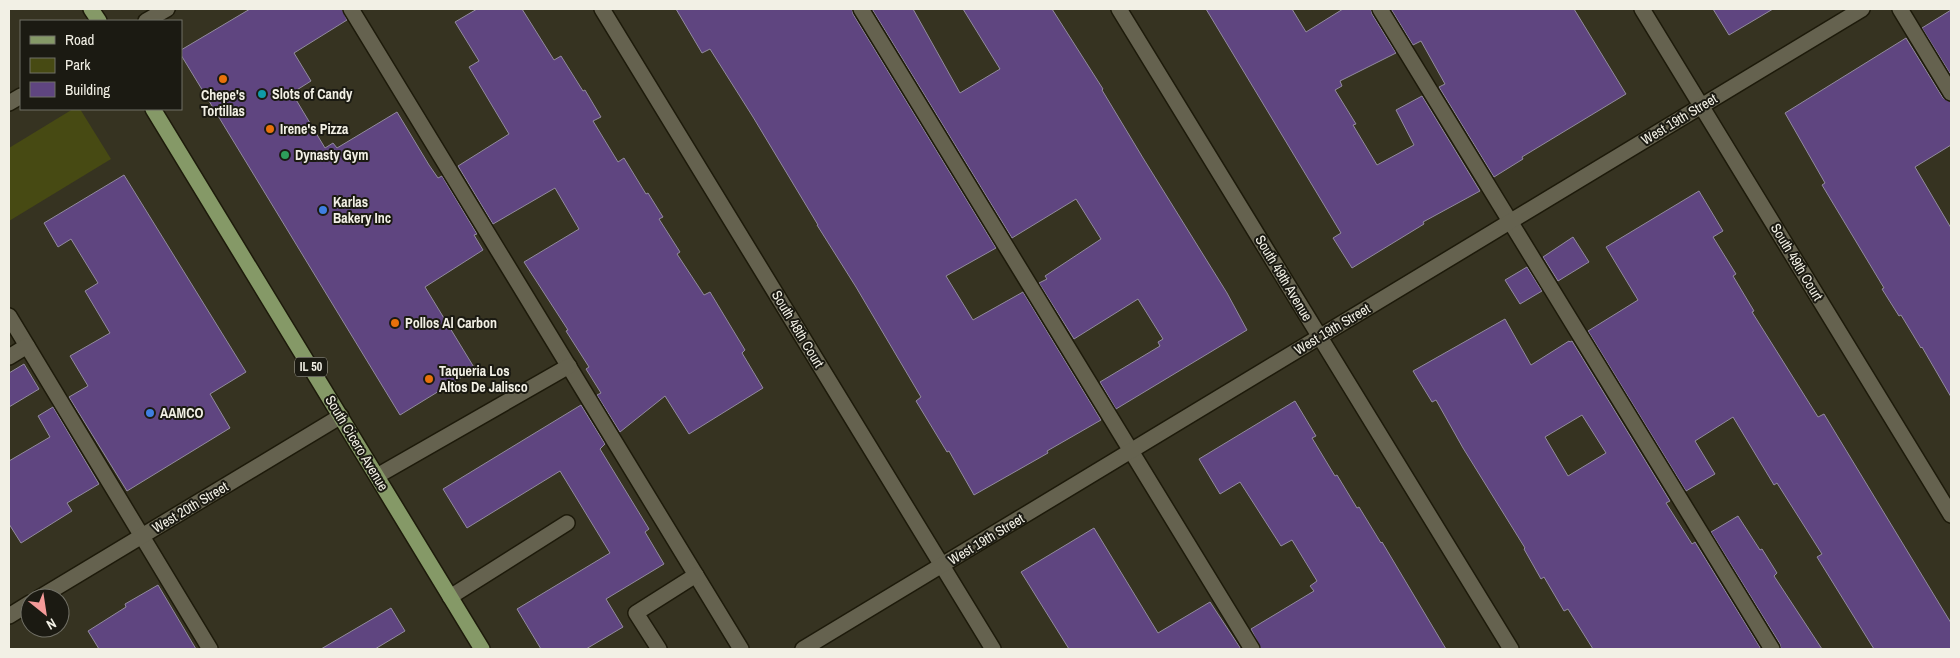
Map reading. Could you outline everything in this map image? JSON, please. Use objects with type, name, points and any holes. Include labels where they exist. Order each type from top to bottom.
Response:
[{"type":"main road","points":[[91,9],[98,20]]},
{"type":"main road","name":"South Cicero Avenue","points":[[154,110],[482,649]]},
{"type":"street","points":[[148,20],[166,9]]},
{"type":"street","points":[[351,9],[741,649]]},
{"type":"street","name":"South 48th Court","points":[[602,9],[993,649]]},
{"type":"street","points":[[861,9],[1252,649]]},
{"type":"street","name":"South 49th Avenue","points":[[1119,9],[1511,649]]},
{"type":"street","points":[[1380,9],[1772,649]]},
{"type":"street","name":"South 49th Court","points":[[1642,9],[1951,515]]},
{"type":"street","name":"West 19th Street","points":[[803,649],[1862,9]]},
{"type":"street","points":[[1900,9],[1951,93]]},
{"type":"street","points":[[9,103],[20,97]]},
{"type":"street","points":[[9,316],[210,649]]},
{"type":"street","points":[[9,357],[27,346]]},
{"type":"street","points":[[377,476],[569,366]]},
{"type":"street","name":"West 20th Street","points":[[55,588],[341,416]]},
{"type":"street","points":[[450,597],[567,523]]},
{"type":"street","points":[[659,649],[636,613],[696,575]]},
{"type":"street","points":[[9,616],[20,609]]},
{"type":"green space","points":[[71,110],[81,110],[111,159],[9,221],[9,148]]},
{"type":"building","points":[[250,9],[342,9],[347,20],[294,53],[311,81],[292,93],[325,148],[333,143],[337,148],[397,112],[438,178],[442,176],[477,234],[474,235],[483,250],[425,287],[475,369],[400,415],[182,57],[182,49]]},
{"type":"building","points":[[477,9],[522,9],[554,60],[561,56],[601,117],[593,121],[618,162],[624,158],[646,194],[648,193],[663,217],[659,219],[680,252],[677,254],[704,295],[710,292],[745,350],[742,353],[763,388],[689,434],[665,396],[620,432],[597,395],[601,393],[586,369],[589,367],[566,331],[568,330],[524,262],[579,229],[555,188],[493,224],[458,166],[509,134],[469,67],[479,61],[455,22]]},
{"type":"building","points":[[676,9],[852,9],[853,14],[996,248],[946,276],[973,320],[1023,292],[1101,420],[974,495],[949,451],[947,452],[916,401],[921,397],[753,117],[710,49],[702,53]]},
{"type":"building","points":[[872,9],[913,9],[960,93],[1000,69],[963,9],[1052,9],[1227,293],[1247,330],[1116,409],[1100,382],[1160,346],[1158,342],[1163,339],[1138,299],[1074,339],[1039,283],[1047,279],[1045,276],[1101,239],[1076,199],[1012,238]]},
{"type":"building","points":[[1206,9],[1292,9],[1306,32],[1343,9],[1371,9],[1372,14],[1396,53],[1340,81],[1342,86],[1335,90],[1356,124],[1353,125],[1377,165],[1414,145],[1396,110],[1422,96],[1480,191],[1423,222],[1424,224],[1352,268],[1333,238],[1341,233]]},
{"type":"building","points":[[1391,9],[1574,9],[1626,94],[1522,157],[1523,159],[1494,177],[1439,87],[1445,84],[1421,41],[1413,45]]},
{"type":"building","points":[[1713,9],[1773,9],[1729,35]]},
{"type":"building","points":[[1951,10],[1951,75],[1922,28]]},
{"type":"building","points":[[1906,38],[1943,98],[1951,102],[1951,145],[1915,167],[1951,228],[1951,397],[1922,347],[1882,289],[1884,288],[1822,185],[1825,183],[1785,113]]},
{"type":"building","points":[[124,175],[246,372],[210,394],[230,428],[127,491],[69,397],[88,386],[70,356],[110,333],[85,291],[98,283],[71,239],[58,247],[44,223]]},
{"type":"building","points":[[1699,191],[1723,231],[1713,237],[1736,274],[1733,276],[1754,311],[1752,312],[1818,417],[1824,414],[1951,623],[1951,649],[1874,649],[1817,557],[1822,554],[1777,483],[1774,485],[1733,417],[1695,441],[1715,474],[1686,491],[1588,331],[1638,300],[1606,247]]},
{"type":"building","points":[[1573,237],[1589,262],[1558,281],[1543,257]]},
{"type":"building","points":[[1527,267],[1542,291],[1520,304],[1505,280]]},
{"type":"building","points":[[1505,319],[1531,365],[1569,341],[1572,341],[1670,501],[1666,503],[1692,544],[1695,542],[1761,649],[1593,649],[1568,609],[1564,611],[1544,577],[1541,579],[1525,548],[1463,448],[1436,400],[1432,402],[1413,371]],"holes":[[[1582,415],[1606,453],[1568,476],[1545,437]]]},
{"type":"building","points":[[24,364],[39,389],[9,407],[9,373]]},
{"type":"building","points":[[1295,401],[1316,436],[1312,438],[1335,476],[1337,475],[1357,508],[1359,507],[1382,542],[1446,649],[1261,649],[1251,629],[1314,591],[1310,586],[1317,581],[1292,540],[1281,546],[1240,482],[1220,494],[1199,459]]},
{"type":"building","points":[[581,405],[605,444],[600,449],[649,529],[645,532],[664,564],[606,599],[623,627],[586,649],[541,649],[517,609],[610,553],[560,471],[467,528],[443,489]]},
{"type":"building","points":[[53,407],[99,484],[67,503],[72,511],[21,543],[9,524],[9,461],[50,437],[38,416]]},
{"type":"building","points":[[1738,516],[1760,550],[1762,549],[1777,573],[1774,576],[1822,649],[1781,649],[1780,644],[1711,532]]},
{"type":"building","points":[[1094,528],[1158,633],[1210,602],[1241,649],[1069,649],[1021,572]]},
{"type":"building","points":[[158,585],[196,649],[99,649],[88,631],[126,607],[125,604]]},
{"type":"building","points":[[391,608],[405,631],[375,649],[321,649]]},
{"type":"place","name":"Chepe's Tortillas","points":[[223,79]]},
{"type":"place","name":"Slots of Candy","points":[[262,94]]},
{"type":"place","name":"Irene's Pizza","points":[[270,129]]},
{"type":"place","name":"Dynasty Gym","points":[[285,155]]},
{"type":"place","name":"Karlas Bakery Inc","points":[[323,210]]},
{"type":"place","name":"Pollos Al Carbon","points":[[395,323]]},
{"type":"place","name":"Taqueria Los Altos De Jalisco","points":[[429,379]]},
{"type":"place","name":"AAMCO","points":[[150,413]]}]
